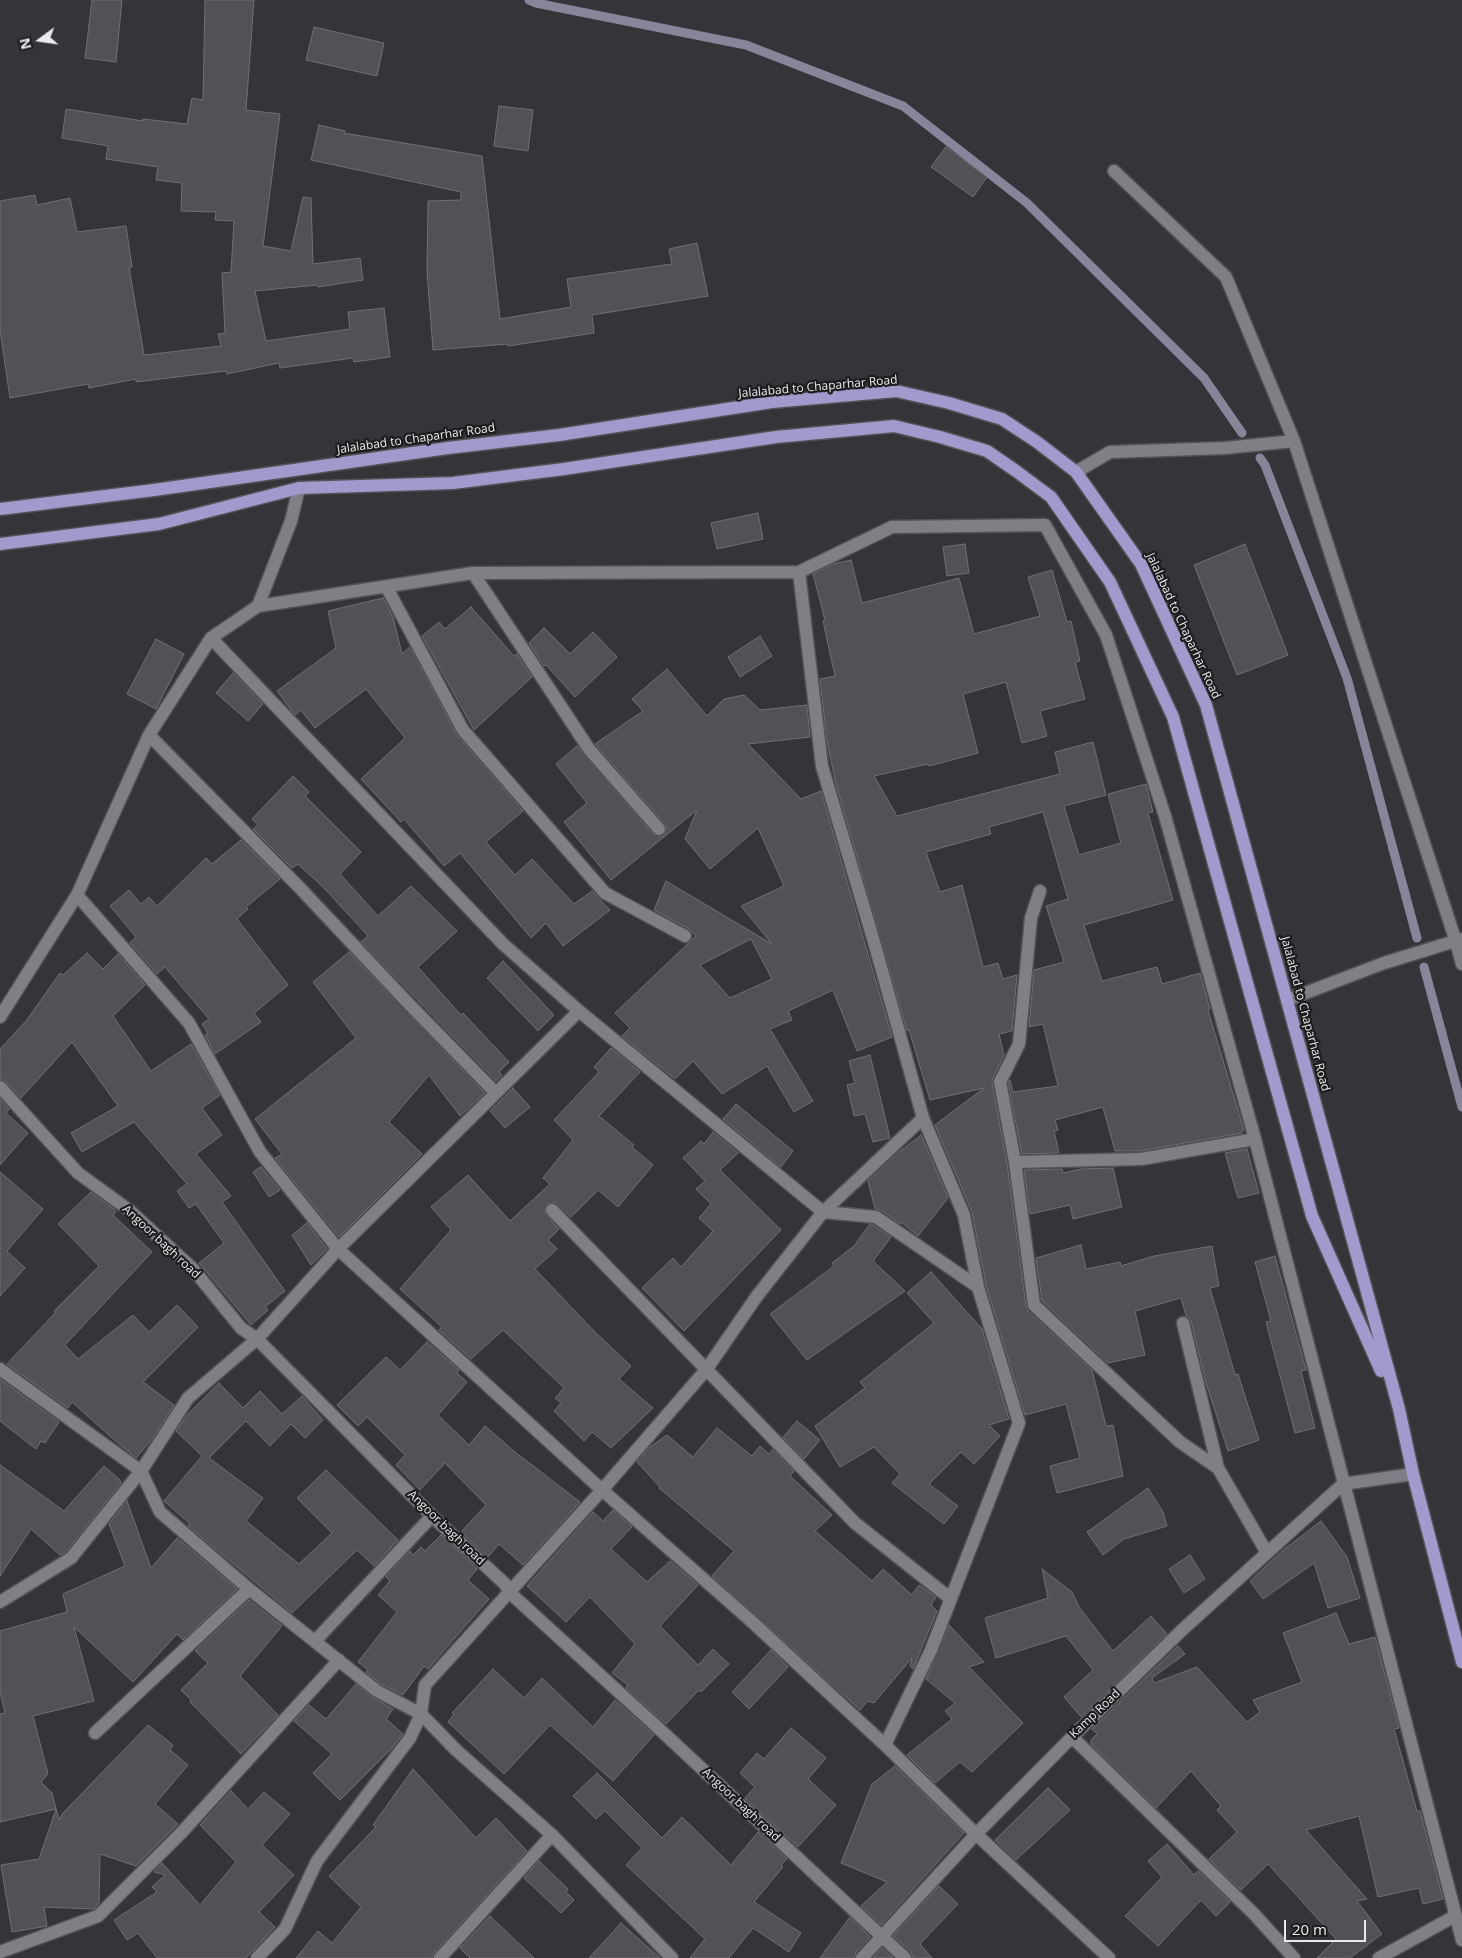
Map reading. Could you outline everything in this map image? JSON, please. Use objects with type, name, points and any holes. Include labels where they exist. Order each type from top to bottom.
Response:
[{"type":"main road","name":"Jalalabad to Chaparhar Road","points":[[0,509],[448,448],[559,435],[772,402],[896,391],[1002,418],[1076,472],[1141,564],[1206,705],[1399,1410],[1413,1474],[1462,1662]]},
{"type":"main road","name":"Jalalabad to Chaparhar Road","points":[[0,544],[159,524],[299,488],[453,482],[564,469],[776,437],[894,426],[987,451],[1051,497],[1110,582],[1173,717],[1312,1216],[1399,1410]]},
{"type":"street","points":[[1114,171],[1226,276],[1294,441],[1459,941],[1462,964]]},
{"type":"street","points":[[1076,472],[1110,452],[1225,448],[1294,441]]},
{"type":"street","points":[[258,606],[291,521],[299,488]]},
{"type":"street","points":[[0,1017],[77,895],[149,735],[211,638],[258,606],[388,588],[473,573],[799,572],[892,527],[1045,525],[1106,635],[1165,816],[1255,1139],[1462,1940]]},
{"type":"street","points":[[799,572],[822,766],[923,1118],[964,1215],[978,1287],[1019,1423],[931,1650],[885,1745]]},
{"type":"street","points":[[473,573],[589,749],[658,829]]},
{"type":"street","points":[[388,588],[463,730],[605,893],[685,936]]},
{"type":"street","points":[[211,638],[502,944],[579,1011],[823,1212],[876,1217],[978,1287]]},
{"type":"street","points":[[149,735],[298,886],[495,1092]]},
{"type":"street","points":[[1040,891],[1031,918],[1020,1044],[1000,1082],[1014,1162],[1034,1305],[1180,1442],[1218,1468]]},
{"type":"street","points":[[77,895],[189,1023],[260,1152],[338,1249],[602,1490],[756,1626],[885,1745],[976,1834],[1109,1958]]},
{"type":"street","points":[[1286,1000],[1384,963],[1459,941]]},
{"type":"street","points":[[0,1602],[71,1558],[141,1471],[188,1398],[257,1339],[338,1249],[579,1011]]},
{"type":"street","name":"Angoor bagh road","points":[[0,1087],[78,1173],[129,1210],[186,1263],[241,1328],[257,1339],[432,1516],[505,1584],[509,1592],[905,1958]]},
{"type":"street","points":[[258,1958],[285,1929],[317,1861],[410,1738],[421,1714],[425,1685],[602,1490],[706,1370],[757,1296],[823,1212],[923,1118]]},
{"type":"street","points":[[1014,1162],[1141,1159],[1255,1139]]},
{"type":"street","points":[[552,1210],[855,1523],[951,1599]]},
{"type":"street","points":[[1183,1323],[1218,1468],[1266,1553]]},
{"type":"street","points":[[0,1368],[141,1471],[160,1512],[249,1589],[377,1691],[421,1714],[456,1750],[552,1835],[665,1956]]},
{"type":"street","points":[[1344,1484],[1413,1474]]},
{"type":"street","name":"Kamp Road","points":[[862,1958],[976,1834],[1072,1737],[1181,1631],[1344,1484]]},
{"type":"street","points":[[316,1641],[432,1516]]},
{"type":"street","points":[[95,1733],[249,1589]]},
{"type":"street","points":[[0,1952],[98,1916],[183,1831],[339,1660]]},
{"type":"street","points":[[1072,1737],[1254,1914],[1294,1958]]},
{"type":"street","points":[[440,1958],[552,1835]]},
{"type":"street","points":[[1379,1958],[1455,1916]]},
{"type":"building","points":[[92,0],[122,0],[116,62],[85,58]]},
{"type":"building","points":[[205,0],[254,0],[246,110],[280,114],[263,246],[291,251],[303,197],[311,198],[313,264],[360,258],[363,280],[318,287],[317,285],[255,291],[266,341],[350,329],[348,312],[384,308],[390,357],[354,362],[353,358],[280,368],[279,363],[227,374],[226,371],[136,382],[136,379],[89,388],[88,384],[10,398],[0,330],[0,201],[35,195],[37,205],[70,198],[77,232],[126,226],[132,267],[129,267],[144,355],[221,346],[218,334],[225,333],[222,273],[231,272],[234,221],[215,220],[216,212],[181,211],[182,183],[156,180],[158,167],[106,159],[108,146],[62,138],[66,109],[143,121],[143,119],[187,124],[192,98],[203,100]]},
{"type":"building","points":[[314,27],[384,43],[377,76],[306,60]]},
{"type":"building","points":[[499,106],[533,110],[528,151],[494,146]]},
{"type":"building","points":[[319,125],[345,131],[344,133],[482,156],[500,319],[571,307],[567,279],[672,264],[669,249],[697,243],[708,296],[592,315],[594,333],[508,346],[508,344],[433,350],[427,271],[428,201],[461,200],[461,192],[311,160]]},
{"type":"building","points":[[946,147],[987,177],[973,197],[931,167]]},
{"type":"building","points":[[758,513],[763,539],[717,549],[711,523]]},
{"type":"building","points":[[965,544],[969,573],[947,576],[943,547]]},
{"type":"building","points":[[1245,544],[1288,655],[1237,675],[1194,565]]},
{"type":"building","points":[[851,560],[862,603],[959,578],[974,634],[1040,616],[1028,577],[1052,570],[1067,622],[1071,621],[1080,661],[1075,662],[1085,699],[1040,711],[1047,736],[1022,743],[1006,682],[963,694],[978,753],[929,766],[928,764],[874,776],[897,816],[1060,774],[1055,752],[1093,742],[1106,795],[1064,806],[1079,855],[1121,843],[1108,794],[1146,784],[1153,812],[1148,813],[1173,900],[1084,925],[1102,981],[1157,967],[1162,984],[1200,973],[1210,1009],[1208,1010],[1244,1130],[1242,1133],[1140,1151],[1115,1151],[1103,1107],[1055,1120],[1058,1130],[1054,1131],[1059,1153],[1022,1154],[1008,1083],[1010,1080],[1013,1092],[1058,1086],[1043,1024],[1029,1027],[1034,970],[1064,962],[1046,906],[1068,899],[1043,812],[989,827],[991,834],[926,852],[940,892],[962,885],[983,967],[998,963],[1003,979],[1017,975],[1012,1031],[999,1034],[1004,1055],[992,1084],[1007,1163],[1026,1306],[1028,1311],[1092,1370],[1106,1426],[1113,1425],[1123,1476],[1057,1493],[1050,1466],[1080,1458],[1066,1404],[1025,1415],[986,1285],[972,1212],[935,1125],[984,1088],[930,1100],[909,1030],[907,1031],[836,784],[827,742],[820,679],[835,676],[823,621],[825,620],[813,574],[833,564]]},
{"type":"building","points":[[383,598],[393,617],[402,654],[410,647],[457,735],[523,811],[486,842],[515,875],[532,859],[574,904],[592,891],[610,910],[563,946],[546,923],[531,938],[460,853],[444,866],[404,819],[401,822],[361,779],[405,738],[366,689],[315,728],[301,710],[295,715],[277,691],[336,648],[328,611]]},
{"type":"building","points":[[471,607],[514,656],[517,654],[532,677],[474,730],[422,636],[439,622],[445,629]]},
{"type":"building","points":[[544,628],[570,654],[593,632],[617,657],[575,697],[546,665],[544,666],[529,643]]},
{"type":"building","points":[[760,636],[772,656],[740,677],[728,657]]},
{"type":"building","points":[[156,639],[184,654],[156,709],[127,694]]},
{"type":"building","points":[[667,669],[707,716],[724,699],[744,695],[760,710],[807,705],[810,737],[748,744],[801,799],[821,791],[892,1037],[857,1051],[833,990],[788,1011],[792,1020],[770,1029],[813,1101],[794,1112],[767,1066],[722,1094],[693,1061],[675,1079],[622,1036],[630,1028],[615,1013],[696,936],[689,929],[654,910],[666,881],[772,944],[741,906],[784,886],[758,828],[710,869],[685,839],[697,810],[611,880],[564,822],[587,803],[556,764],[577,746],[653,834],[660,837],[665,835],[667,828],[665,824],[595,744],[643,711],[632,699]],"holes":[[[751,939],[772,979],[730,998],[700,965]]]},
{"type":"building","points":[[233,673],[263,704],[248,721],[216,693]]},
{"type":"building","points":[[293,776],[309,792],[305,796],[361,852],[340,874],[378,916],[411,886],[457,931],[418,967],[461,1015],[463,1013],[509,1062],[499,1072],[502,1075],[496,1081],[361,942],[368,936],[325,889],[298,864],[292,868],[253,829],[258,825],[252,819]]},
{"type":"building","points":[[241,840],[280,879],[246,907],[248,909],[237,919],[288,985],[254,1013],[261,1022],[215,1054],[205,1035],[208,1033],[202,1024],[209,1019],[165,967],[157,974],[130,943],[136,937],[110,906],[129,890],[141,904],[149,897],[157,906],[206,858],[212,864]]},
{"type":"building","points":[[349,952],[485,1093],[460,1116],[429,1075],[389,1122],[422,1154],[339,1237],[275,1158],[282,1154],[255,1119],[356,1038],[313,982]]},
{"type":"building","points":[[87,953],[103,969],[118,954],[145,985],[113,1016],[151,1071],[191,1044],[220,1095],[202,1108],[222,1135],[196,1154],[231,1196],[222,1202],[285,1291],[265,1307],[268,1310],[251,1325],[199,1263],[224,1243],[196,1204],[189,1208],[177,1191],[187,1184],[134,1122],[82,1152],[71,1133],[118,1106],[72,1042],[21,1098],[6,1082],[0,1079],[0,1049],[26,1021],[60,973],[63,975]]},
{"type":"building","points":[[503,961],[554,1015],[538,1031],[487,978]]},
{"type":"building","points":[[611,1048],[640,1072],[599,1116],[634,1145],[632,1147],[653,1165],[618,1207],[598,1190],[571,1217],[555,1202],[547,1204],[544,1212],[559,1229],[548,1240],[557,1249],[535,1269],[595,1332],[631,1366],[619,1379],[653,1408],[611,1448],[592,1432],[584,1441],[554,1411],[561,1403],[555,1398],[564,1388],[503,1330],[471,1359],[439,1330],[442,1327],[400,1289],[451,1230],[431,1207],[468,1175],[510,1221],[550,1184],[543,1178],[573,1140],[554,1120],[599,1072],[594,1067]]},
{"type":"building","points":[[870,1055],[890,1138],[873,1142],[865,1114],[854,1116],[847,1085],[855,1083],[849,1061]]},
{"type":"building","points":[[513,1088],[530,1107],[505,1128],[490,1111]]},
{"type":"building","points":[[0,1099],[9,1109],[6,1113],[28,1133],[0,1165]]},
{"type":"building","points":[[736,1104],[793,1151],[781,1167],[723,1119]]},
{"type":"building","points":[[713,1132],[738,1153],[720,1170],[781,1230],[684,1331],[642,1288],[673,1258],[681,1267],[713,1231],[699,1218],[711,1204],[696,1189],[705,1181],[683,1158],[701,1141],[704,1144]]},
{"type":"building","points":[[921,1135],[948,1198],[918,1236],[901,1222],[900,1224],[881,1210],[875,1209],[868,1181],[899,1152]]},
{"type":"building","points":[[1247,1149],[1259,1193],[1238,1198],[1225,1153]]},
{"type":"building","points":[[261,1167],[280,1190],[269,1197],[253,1172]]},
{"type":"building","points":[[1113,1168],[1122,1207],[1073,1219],[1070,1205],[1030,1214],[1024,1170],[1062,1169],[1063,1173],[1081,1169]]},
{"type":"building","points":[[0,1172],[43,1209],[7,1251],[25,1268],[0,1296]]},
{"type":"building","points":[[91,1192],[114,1209],[116,1212],[113,1215],[152,1252],[65,1345],[78,1359],[133,1315],[149,1332],[177,1305],[198,1327],[143,1382],[174,1405],[153,1438],[136,1458],[72,1402],[68,1408],[7,1364],[55,1313],[54,1311],[99,1266],[58,1224]]},
{"type":"building","points":[[307,1223],[327,1249],[311,1265],[292,1235]]},
{"type":"building","points":[[869,1225],[873,1225],[891,1237],[873,1261],[905,1291],[807,1360],[770,1314],[834,1266],[832,1263],[854,1246]]},
{"type":"building","points":[[1081,1245],[1086,1269],[1120,1262],[1121,1266],[1154,1256],[1212,1246],[1219,1286],[1210,1288],[1235,1375],[1238,1374],[1259,1440],[1228,1451],[1206,1383],[1191,1321],[1186,1315],[1181,1298],[1135,1311],[1145,1355],[1108,1363],[1042,1301],[1036,1258]]},
{"type":"building","points":[[1275,1256],[1306,1370],[1301,1371],[1315,1428],[1295,1433],[1266,1322],[1271,1321],[1255,1262]]},
{"type":"building","points":[[931,1272],[982,1329],[1009,1419],[989,1425],[1000,1436],[974,1464],[961,1452],[929,1484],[958,1506],[944,1524],[892,1483],[900,1474],[874,1447],[840,1467],[815,1426],[865,1388],[860,1382],[934,1323],[907,1293]]},
{"type":"building","points":[[427,1342],[459,1370],[457,1373],[467,1382],[438,1415],[469,1445],[485,1426],[515,1452],[580,1502],[523,1565],[499,1544],[488,1557],[461,1532],[486,1505],[445,1463],[420,1490],[396,1465],[405,1455],[367,1417],[358,1426],[337,1405],[386,1357],[400,1370]]},
{"type":"building","points":[[0,1379],[59,1422],[45,1443],[41,1441],[36,1449],[0,1421]]},
{"type":"building","points":[[219,1383],[243,1408],[260,1391],[282,1414],[302,1396],[323,1420],[305,1438],[291,1424],[270,1446],[246,1421],[209,1458],[263,1498],[246,1521],[299,1564],[332,1533],[297,1498],[326,1470],[398,1540],[374,1566],[357,1550],[292,1613],[188,1526],[190,1524],[164,1501],[202,1456],[176,1431],[187,1415]]},
{"type":"building","points":[[797,1421],[820,1440],[804,1459],[783,1437]]},
{"type":"building","points":[[717,1428],[752,1456],[760,1446],[769,1454],[773,1449],[794,1471],[790,1476],[832,1515],[815,1531],[872,1581],[883,1569],[912,1595],[919,1585],[936,1597],[931,1605],[937,1611],[913,1669],[910,1666],[912,1658],[874,1703],[868,1701],[860,1710],[712,1576],[734,1551],[659,1488],[637,1462],[650,1447],[667,1435],[693,1457]]},
{"type":"building","points":[[0,1465],[64,1511],[104,1466],[121,1483],[66,1552],[60,1555],[31,1529],[0,1576]]},
{"type":"building","points":[[1148,1488],[1163,1512],[1167,1526],[1124,1539],[1103,1555],[1087,1532]]},
{"type":"building","points":[[127,1501],[151,1568],[177,1538],[237,1589],[183,1640],[177,1634],[133,1682],[74,1627],[94,1701],[33,1716],[48,1774],[41,1782],[52,1793],[59,1820],[63,1813],[148,1725],[173,1745],[170,1750],[188,1765],[155,1804],[178,1824],[136,1866],[100,1854],[99,1903],[94,1909],[44,1907],[47,1926],[12,1932],[1,1865],[39,1859],[56,1809],[0,1822],[0,1714],[5,1713],[0,1692],[0,1631],[67,1612],[63,1594],[125,1566],[109,1524]]},
{"type":"building","points":[[613,1510],[632,1527],[611,1549],[647,1582],[670,1561],[698,1585],[660,1626],[698,1665],[713,1649],[729,1664],[701,1692],[699,1690],[666,1724],[626,1688],[628,1685],[612,1673],[635,1644],[590,1597],[566,1622],[527,1586],[593,1512],[603,1521]]},
{"type":"building","points":[[1321,1521],[1347,1557],[1360,1598],[1328,1608],[1314,1563],[1263,1599],[1250,1581],[1282,1551]]},
{"type":"building","points":[[441,1535],[477,1569],[468,1580],[489,1599],[428,1669],[424,1666],[403,1695],[381,1684],[366,1672],[368,1670],[358,1662],[397,1612],[378,1595],[390,1581],[386,1577],[410,1551],[413,1555],[421,1547],[425,1551]]},
{"type":"building","points":[[1190,1555],[1205,1579],[1184,1593],[1169,1569]]},
{"type":"building","points":[[1042,1569],[1072,1592],[1079,1607],[1113,1651],[1151,1616],[1167,1634],[1081,1717],[1064,1697],[1093,1670],[1066,1636],[996,1658],[985,1618],[1048,1598]]},
{"type":"building","points":[[249,1600],[282,1626],[240,1676],[278,1715],[241,1754],[190,1702],[191,1700],[181,1690],[208,1663],[195,1651]]},
{"type":"building","points":[[1336,1613],[1349,1644],[1375,1637],[1399,1728],[1394,1729],[1417,1811],[1420,1811],[1443,1899],[1423,1904],[1419,1888],[1378,1897],[1359,1816],[1306,1830],[1367,1899],[1357,1901],[1382,1934],[1350,1958],[1317,1958],[1336,1939],[1268,1864],[1241,1890],[1209,1859],[1237,1832],[1217,1810],[1221,1806],[1191,1771],[1156,1808],[1091,1744],[1091,1740],[1097,1734],[1092,1729],[1178,1646],[1185,1654],[1152,1678],[1154,1683],[1197,1667],[1247,1722],[1260,1712],[1253,1700],[1302,1682],[1283,1633]]},
{"type":"building","points":[[949,1625],[984,1662],[969,1667],[1023,1723],[972,1772],[960,1762],[935,1783],[907,1755],[952,1719],[945,1711],[955,1703],[926,1679]]},
{"type":"building","points":[[771,1650],[788,1667],[749,1709],[732,1692]]},
{"type":"building","points":[[493,1669],[524,1698],[542,1678],[593,1727],[615,1700],[654,1735],[613,1781],[550,1725],[504,1774],[448,1722],[454,1714],[452,1713]]},
{"type":"building","points":[[356,1684],[373,1698],[393,1709],[386,1719],[403,1734],[392,1748],[340,1800],[313,1773],[332,1754],[294,1721],[309,1705],[326,1719]]},
{"type":"building","points":[[791,1728],[826,1758],[808,1779],[836,1805],[798,1847],[745,1798],[755,1787],[740,1773],[757,1753],[764,1759]]},
{"type":"building","points":[[895,1766],[964,1833],[881,1925],[861,1906],[887,1882],[841,1863],[872,1784]]},
{"type":"building","points":[[413,1769],[476,1838],[496,1818],[527,1851],[434,1953],[432,1958],[296,1958],[318,1931],[332,1943],[361,1907],[329,1876],[376,1827],[373,1825]]},
{"type":"building","points":[[597,1773],[662,1838],[682,1817],[731,1865],[758,1832],[787,1859],[781,1865],[783,1867],[754,1902],[801,1933],[789,1952],[753,1928],[729,1958],[690,1958],[705,1939],[626,1865],[642,1848],[605,1811],[596,1819],[573,1796]]},
{"type":"building","points":[[1048,1788],[1070,1810],[1016,1860],[995,1840]]},
{"type":"building","points":[[231,1791],[248,1809],[264,1792],[290,1814],[262,1845],[294,1875],[259,1912],[275,1927],[246,1958],[157,1958],[138,1933],[127,1940],[114,1920],[157,1892],[152,1887],[165,1875],[154,1872],[162,1863],[200,1905],[236,1862],[200,1825]]},
{"type":"building","points":[[1167,1844],[1194,1875],[1198,1871],[1230,1902],[1216,1916],[1201,1900],[1158,1946],[1125,1916],[1162,1877],[1148,1861]]},
{"type":"building","points":[[539,1861],[568,1889],[566,1892],[574,1900],[561,1913],[524,1878]]},
{"type":"building","points":[[939,1886],[958,1904],[920,1944],[932,1958],[913,1958],[911,1952],[893,1936]]},
{"type":"building","points":[[490,1916],[534,1958],[470,1958],[460,1948]]},
{"type":"building","points":[[850,1917],[870,1937],[856,1952],[854,1958],[820,1958]]},
{"type":"building","points":[[621,1923],[660,1958],[589,1958]]},
{"type":"building","points":[[882,1948],[893,1958],[873,1958]]},
{"type":"waterway","points":[[529,0],[536,3],[746,45],[903,106],[1027,203],[1204,378],[1242,433]]},
{"type":"waterway","points":[[1260,458],[1265,465],[1347,678],[1417,938]]},
{"type":"waterway","points":[[1424,967],[1462,1107]]}]
